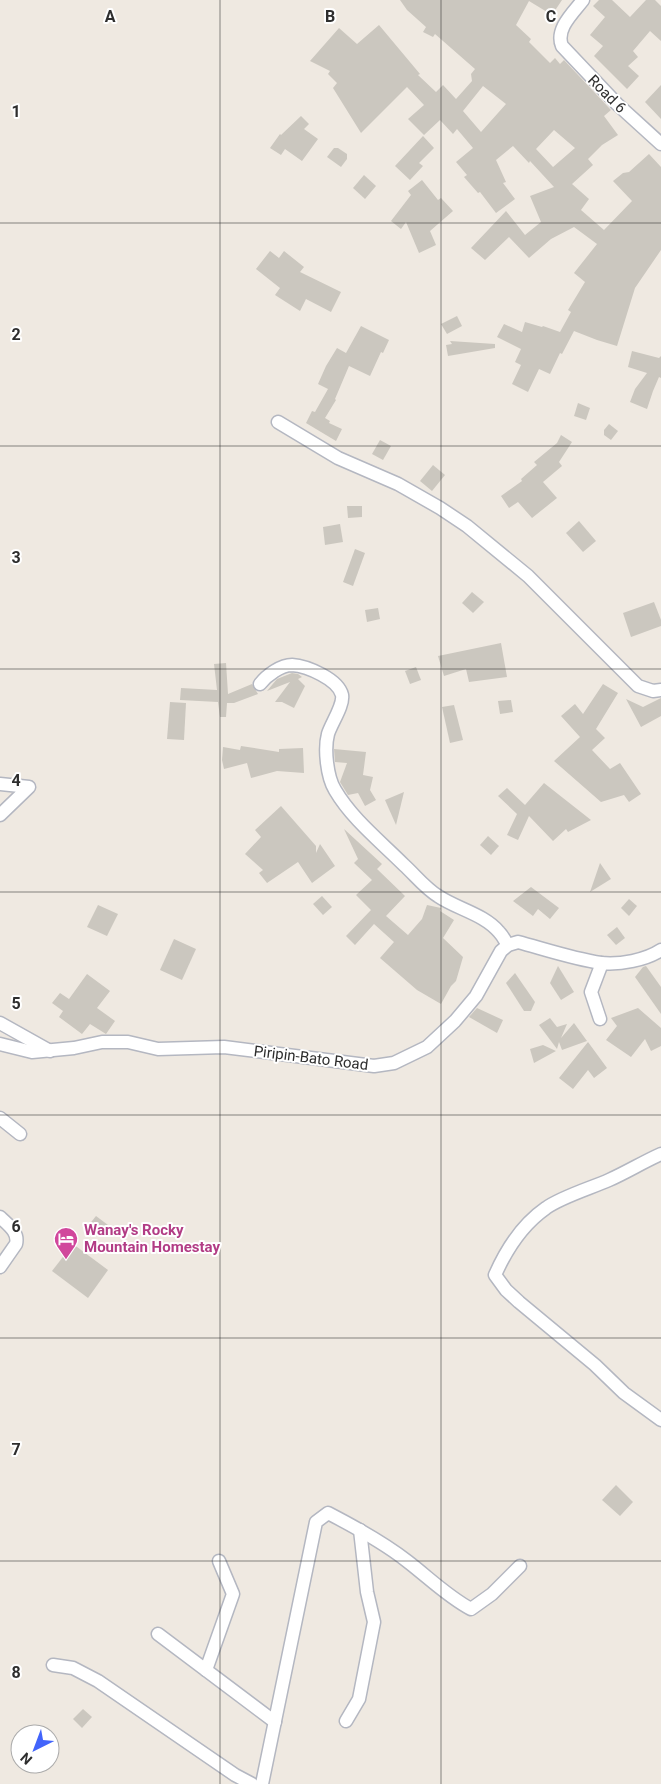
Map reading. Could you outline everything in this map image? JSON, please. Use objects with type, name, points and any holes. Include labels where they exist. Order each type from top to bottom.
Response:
[{"type":"street","name":"Road 6","points":[[583,0],[566,21],[559,39],[567,53],[617,104],[661,144]]},
{"type":"street","points":[[278,422],[338,458],[398,484],[467,526],[528,576],[638,686],[653,691],[661,690]]},
{"type":"street","points":[[260,684],[266,676],[290,665],[314,670],[335,685],[342,694],[342,701],[328,735],[328,773],[334,788],[348,810],[431,892],[491,925],[499,932],[508,945],[518,942],[602,963],[619,963],[652,956],[661,950]]},
{"type":"street","points":[[0,784],[28,787],[0,815]]},
{"type":"street","name":"Piripin-Bato Road","points":[[0,1044],[32,1052],[74,1048],[102,1042],[128,1042],[158,1049],[224,1047],[374,1066],[394,1063],[428,1047],[455,1021],[476,996],[501,951],[508,945]]},
{"type":"street","points":[[600,1019],[590,992],[602,963]]},
{"type":"street","points":[[0,1023],[50,1051]]},
{"type":"street","points":[[0,1118],[20,1134]]},
{"type":"street","points":[[661,1154],[611,1179],[547,1207],[531,1220],[515,1240],[503,1258],[496,1275],[506,1290],[519,1302],[595,1365],[624,1393],[661,1420]]},
{"type":"street","points":[[0,1217],[15,1232],[17,1240],[0,1267]]},
{"type":"street","points":[[262,1784],[316,1522],[328,1513],[360,1530],[406,1559],[459,1603],[472,1609],[492,1594],[520,1566]]},
{"type":"street","points":[[346,1720],[359,1699],[374,1622],[367,1592],[360,1530]]},
{"type":"street","points":[[206,1670],[233,1594],[220,1561]]},
{"type":"street","points":[[158,1634],[275,1722]]},
{"type":"street","points":[[53,1665],[73,1668],[98,1681],[252,1784]]},
{"type":"building","points":[[400,0],[562,0],[552,15],[529,1],[516,25],[531,39],[529,42],[550,63],[555,58],[560,64],[564,60],[611,110],[604,116],[618,135],[602,145],[588,159],[593,165],[572,184],[589,199],[581,210],[604,230],[632,201],[613,181],[623,173],[629,172],[649,154],[661,167],[661,250],[635,288],[617,346],[574,331],[562,354],[560,353],[550,374],[539,369],[528,392],[512,384],[521,365],[515,362],[521,349],[497,337],[504,324],[522,332],[525,322],[560,332],[571,312],[568,310],[585,282],[574,273],[597,244],[574,227],[551,239],[529,258],[509,237],[485,260],[471,248],[506,211],[525,235],[541,222],[530,196],[554,187],[530,161],[529,163],[513,146],[496,160],[506,182],[503,183],[515,199],[496,213],[480,192],[478,193],[464,177],[467,175],[456,162],[473,148],[457,129],[453,134],[440,120],[424,135],[408,119],[424,105],[407,87],[361,133],[333,88],[337,83],[328,74],[330,71],[310,61],[339,28],[357,44],[379,25],[420,74],[418,75],[436,92],[443,85],[456,99],[472,81],[471,74],[475,69],[435,34],[433,37],[423,32],[426,27],[407,10]],"holes":[[[483,86],[506,104],[481,132],[463,111]],[[554,130],[575,148],[553,167],[536,149]]]},
{"type":"building","points":[[599,0],[612,0],[630,17],[646,0],[655,0],[661,6],[661,41],[650,31],[633,51],[638,57],[628,66],[639,76],[627,89],[594,56],[603,46],[590,35],[605,17],[593,6]]},
{"type":"building","points":[[661,85],[661,119],[645,102]]},
{"type":"building","points":[[301,116],[309,124],[304,129],[318,139],[302,161],[285,149],[281,155],[270,148],[280,134]]},
{"type":"building","points":[[423,136],[434,148],[419,163],[423,166],[410,180],[395,166]]},
{"type":"building","points":[[334,148],[338,148],[347,154],[347,159],[341,167],[327,157]]},
{"type":"building","points":[[364,175],[376,186],[365,199],[353,188]]},
{"type":"building","points":[[422,180],[438,200],[441,198],[453,211],[430,231],[436,245],[419,253],[406,222],[401,229],[391,221],[411,195],[408,191]]},
{"type":"building","points":[[270,251],[279,258],[284,251],[304,267],[300,272],[341,292],[331,312],[306,299],[300,311],[275,295],[280,288],[256,269]]},
{"type":"building","points":[[457,316],[462,326],[447,334],[441,324]]},
{"type":"building","points":[[361,326],[389,340],[370,376],[349,366],[336,400],[325,418],[330,421],[329,423],[342,429],[336,441],[306,423],[312,411],[315,412],[328,389],[318,384],[326,366],[337,348],[346,353]]},
{"type":"building","points":[[450,341],[495,344],[495,348],[448,356],[446,345],[452,344]]},
{"type":"building","points":[[632,351],[659,358],[661,356],[661,378],[659,377],[647,409],[630,402],[635,389],[647,373],[628,367]]},
{"type":"building","points":[[578,403],[590,408],[586,420],[574,416]]},
{"type":"building","points":[[609,424],[618,431],[611,440],[604,435],[604,430]]},
{"type":"building","points":[[561,435],[572,442],[559,462],[562,466],[543,482],[557,498],[532,518],[518,502],[509,508],[501,496],[522,481],[521,479],[537,465],[534,462],[557,443]]},
{"type":"building","points":[[380,440],[391,446],[383,460],[372,454]]},
{"type":"building","points":[[433,465],[445,475],[432,491],[420,481]]},
{"type":"building","points":[[347,506],[362,506],[362,517],[348,518]]},
{"type":"building","points":[[579,521],[596,541],[583,552],[566,533]]},
{"type":"building","points":[[340,524],[343,542],[325,545],[323,527]]},
{"type":"building","points":[[355,549],[365,553],[353,586],[343,582]]},
{"type":"building","points":[[472,592],[484,602],[473,613],[462,603]]},
{"type":"building","points":[[654,602],[661,620],[661,626],[631,637],[623,613]]},
{"type":"building","points":[[378,608],[380,619],[367,622],[365,610]]},
{"type":"building","points":[[501,643],[507,677],[469,682],[466,669],[444,676],[438,656]]},
{"type":"building","points":[[226,663],[228,694],[252,684],[258,694],[234,703],[227,703],[226,717],[220,717],[218,702],[180,700],[181,688],[217,690],[214,664]]},
{"type":"building","points":[[416,667],[421,680],[410,684],[405,671]]},
{"type":"building","points":[[292,673],[302,677],[298,679],[305,686],[294,708],[282,702],[275,702],[290,682],[267,691],[277,679]]},
{"type":"building","points":[[603,684],[618,693],[596,729],[605,738],[592,750],[610,769],[620,763],[641,794],[629,802],[624,795],[601,802],[554,761],[580,737],[561,716],[575,704],[583,714]]},
{"type":"building","points":[[661,698],[661,716],[641,727],[626,699],[643,707]]},
{"type":"building","points":[[511,700],[513,712],[500,714],[498,701]]},
{"type":"building","points":[[170,702],[186,703],[184,740],[167,739]]},
{"type":"building","points":[[454,705],[463,740],[450,743],[442,707]]},
{"type":"building","points":[[241,746],[279,752],[279,749],[303,748],[304,773],[277,771],[251,778],[247,763],[224,769],[222,760],[223,747],[240,750]]},
{"type":"building","points":[[334,749],[366,752],[363,775],[373,777],[370,790],[376,800],[365,806],[358,793],[348,795],[340,782],[347,763],[335,762]]},
{"type":"building","points":[[544,783],[591,820],[568,832],[566,829],[553,841],[529,816],[518,840],[507,835],[517,814],[498,796],[507,788],[525,805]]},
{"type":"building","points":[[404,792],[396,825],[385,800]]},
{"type":"building","points":[[281,806],[316,846],[316,853],[320,844],[335,866],[312,883],[298,862],[267,883],[259,873],[263,870],[245,854],[261,837],[255,830]]},
{"type":"building","points":[[344,829],[382,864],[377,869],[405,896],[386,916],[408,935],[422,919],[427,905],[441,908],[440,911],[454,920],[443,938],[463,957],[456,981],[441,1004],[417,990],[380,958],[394,942],[374,924],[355,945],[346,936],[371,910],[356,895],[372,880],[354,863],[358,859]]},
{"type":"building","points":[[488,836],[499,846],[491,855],[480,845]]},
{"type":"building","points":[[600,863],[611,879],[590,892]]},
{"type":"building","points":[[531,887],[559,908],[550,919],[538,909],[533,916],[513,901]]},
{"type":"building","points":[[322,896],[332,907],[323,915],[313,904]]},
{"type":"building","points":[[629,899],[637,906],[629,916],[621,908]]},
{"type":"building","points":[[98,905],[118,914],[107,936],[87,927]]},
{"type":"building","points":[[617,927],[625,938],[616,945],[607,935]]},
{"type":"building","points":[[174,939],[196,949],[182,980],[160,970]]},
{"type":"building","points":[[558,966],[574,992],[561,1000],[550,983]]},
{"type":"building","points":[[646,966],[661,987],[661,1014],[635,977]]},
{"type":"building","points":[[515,973],[535,1002],[531,1011],[524,1011],[506,983]]},
{"type":"building","points":[[87,974],[110,991],[97,1008],[115,1021],[106,1034],[90,1024],[82,1034],[59,1017],[63,1011],[52,1003],[60,993],[69,999]]},
{"type":"building","points":[[477,1008],[503,1020],[497,1033],[469,1017]]},
{"type":"building","points":[[638,1008],[661,1028],[661,1046],[651,1051],[645,1039],[631,1057],[606,1040],[617,1026],[611,1018]]},
{"type":"building","points":[[550,1018],[557,1027],[567,1024],[561,1038],[574,1023],[587,1041],[562,1050],[559,1042],[557,1049],[539,1025]]},
{"type":"building","points":[[588,1042],[607,1068],[594,1078],[588,1070],[573,1089],[559,1078]]},
{"type":"building","points":[[543,1045],[556,1051],[534,1063],[530,1049]]},
{"type":"building","points":[[96,1216],[108,1225],[101,1235],[88,1226]]},
{"type":"building","points":[[73,1244],[108,1270],[88,1298],[52,1271]]},
{"type":"building","points":[[616,1485],[633,1502],[620,1516],[602,1500]]},
{"type":"building","points":[[83,1709],[92,1717],[82,1728],[73,1719]]},
{"type":"place","name":"Wanay's Rocky Mountain Homestay","points":[[66,1260]]}]
